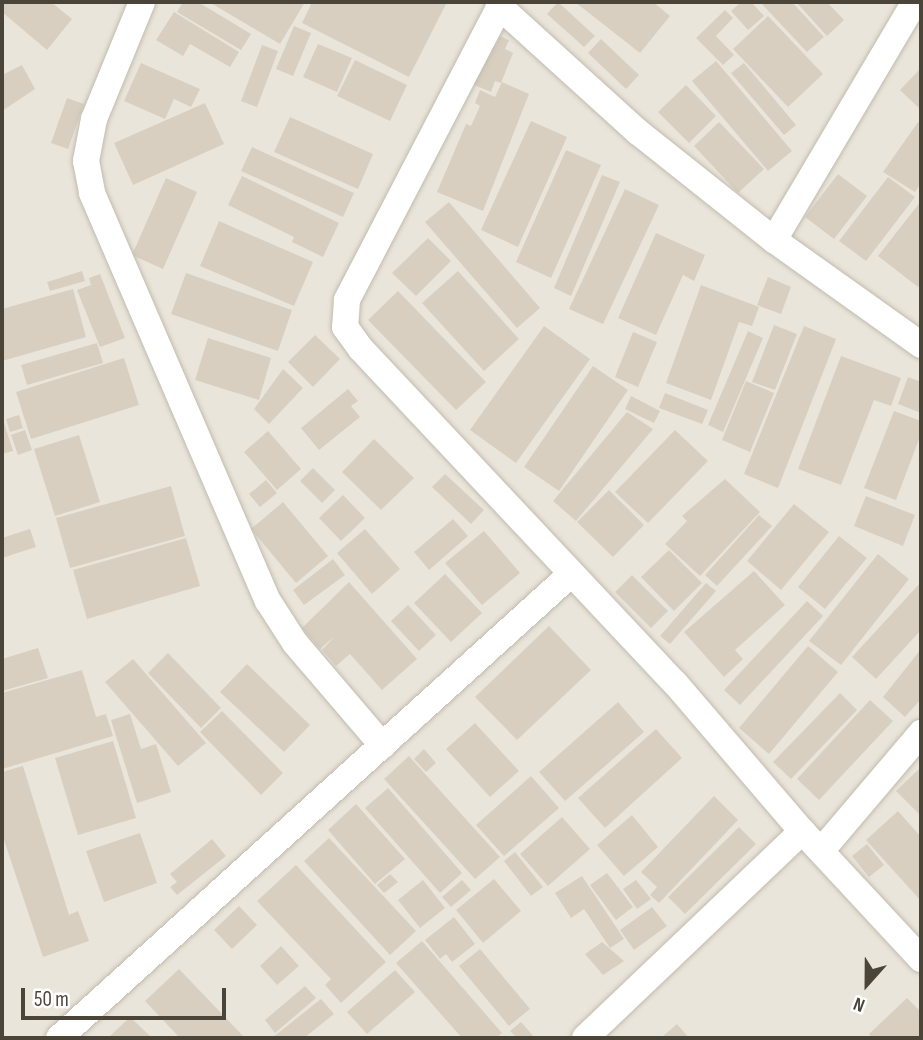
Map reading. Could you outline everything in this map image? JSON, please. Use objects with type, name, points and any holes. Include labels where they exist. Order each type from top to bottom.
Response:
[{"type":"street","points":[[142,2],[94,119],[86,161],[92,193],[268,601],[295,643],[383,746]]},
{"type":"street","points":[[774,240],[915,2]]},
{"type":"street","points":[[921,345],[774,240],[638,132],[500,4],[347,300],[345,327],[571,574],[675,683],[802,831],[921,959]]},
{"type":"street","points":[[59,1038],[571,574]]},
{"type":"street","points":[[821,851],[921,733]]},
{"type":"street","points":[[585,1038],[802,831]]},
{"type":"shaded area","points":[[2,2],[921,2],[921,1038],[2,1038]]},
{"type":"building","points":[[2,2],[51,2],[72,19],[47,50],[2,12]]},
{"type":"building","points":[[183,2],[198,2],[251,34],[241,50],[177,12]]},
{"type":"building","points":[[209,2],[305,2],[280,44]]},
{"type":"building","points":[[312,2],[447,2],[409,77],[302,23]]},
{"type":"building","points":[[558,2],[595,36],[584,47],[547,14]]},
{"type":"building","points":[[575,2],[653,2],[670,16],[640,53]]},
{"type":"building","points":[[741,2],[751,2],[764,16],[748,30],[731,11]]},
{"type":"building","points":[[760,2],[792,2],[824,37],[807,52]]},
{"type":"building","points":[[796,2],[827,2],[844,20],[827,36]]},
{"type":"building","points":[[725,10],[733,18],[716,36],[734,55],[723,65],[696,38]]},
{"type":"building","points":[[174,12],[239,52],[230,67],[190,44],[183,56],[156,40]]},
{"type":"building","points":[[768,16],[823,74],[788,107],[733,49]]},
{"type":"building","points":[[294,26],[311,33],[293,76],[276,69]]},
{"type":"building","points":[[500,36],[509,40],[505,49],[513,53],[501,83],[495,81],[491,92],[472,84],[489,43],[496,46]]},
{"type":"building","points":[[601,39],[639,75],[626,89],[588,53]]},
{"type":"building","points":[[318,44],[352,58],[337,92],[303,77]]},
{"type":"building","points":[[262,45],[278,51],[257,107],[241,101]]},
{"type":"building","points":[[355,60],[407,85],[390,121],[337,96]]},
{"type":"building","points":[[716,61],[792,151],[768,171],[692,81]]},
{"type":"building","points":[[141,63],[200,89],[191,107],[174,99],[165,119],[124,101]]},
{"type":"building","points":[[744,63],[796,125],[784,135],[731,73]]},
{"type":"building","points":[[22,65],[35,89],[2,111],[2,75]]},
{"type":"building","points":[[921,68],[921,110],[900,90]]},
{"type":"building","points":[[502,82],[529,94],[483,211],[437,192],[466,124],[471,126],[480,106],[475,103],[480,90],[495,97]]},
{"type":"building","points":[[686,85],[716,116],[689,143],[658,112]]},
{"type":"building","points":[[67,98],[84,104],[68,149],[51,143]]},
{"type":"building","points":[[205,103],[224,144],[133,185],[114,143]]},
{"type":"building","points":[[290,117],[373,154],[358,189],[274,152]]},
{"type":"building","points":[[531,121],[567,137],[518,247],[481,230]]},
{"type":"building","points":[[719,122],[764,169],[738,193],[694,146]]},
{"type":"building","points":[[918,122],[921,125],[921,183],[915,192],[883,172]]},
{"type":"building","points":[[252,147],[354,193],[343,217],[241,171]]},
{"type":"building","points":[[566,150],[601,165],[551,278],[516,262]]},
{"type":"building","points":[[838,174],[867,196],[834,239],[805,217]]},
{"type":"building","points":[[602,175],[620,182],[571,296],[554,288]]},
{"type":"building","points":[[242,176],[339,223],[323,257],[292,242],[294,237],[228,205]]},
{"type":"building","points":[[888,177],[915,197],[866,261],[839,241]]},
{"type":"building","points":[[166,178],[197,192],[163,269],[132,255]]},
{"type":"building","points":[[625,189],[659,205],[603,324],[569,309]]},
{"type":"building","points":[[921,201],[921,284],[918,287],[878,256]]},
{"type":"building","points":[[449,202],[540,308],[517,328],[425,222]]},
{"type":"building","points":[[219,221],[313,262],[294,306],[200,266]]},
{"type":"building","points":[[656,233],[705,255],[694,281],[683,275],[656,335],[618,318]]},
{"type":"building","points":[[428,238],[451,261],[416,296],[392,273]]},
{"type":"building","points":[[82,271],[85,281],[50,291],[47,282]]},
{"type":"building","points":[[458,271],[519,339],[484,371],[422,303]]},
{"type":"building","points":[[186,273],[292,310],[278,351],[171,314]]},
{"type":"building","points":[[100,274],[125,338],[100,347],[77,290],[91,285],[89,278]]},
{"type":"building","points":[[768,277],[791,287],[781,314],[757,305]]},
{"type":"building","points":[[701,285],[759,307],[752,326],[739,322],[711,400],[666,383]]},
{"type":"building","points":[[73,289],[86,337],[2,361],[2,309]]},
{"type":"building","points":[[398,291],[486,382],[456,410],[368,320]]},
{"type":"building","points":[[774,325],[797,334],[775,390],[752,382]]},
{"type":"building","points":[[544,326],[590,359],[516,463],[470,430]]},
{"type":"building","points":[[804,326],[836,339],[778,488],[744,474]]},
{"type":"building","points":[[748,331],[763,338],[723,432],[708,425]]},
{"type":"building","points":[[633,332],[657,342],[638,387],[615,377]]},
{"type":"building","points":[[315,335],[340,359],[313,387],[288,362]]},
{"type":"building","points":[[208,338],[271,358],[259,400],[195,380]]},
{"type":"building","points":[[97,343],[103,363],[27,385],[21,365]]},
{"type":"building","points":[[841,356],[901,378],[891,406],[874,400],[841,485],[798,469]]},
{"type":"building","points":[[124,358],[139,405],[31,439],[16,392]]},
{"type":"building","points":[[593,366],[628,390],[559,491],[524,467]]},
{"type":"building","points":[[283,369],[303,388],[269,424],[254,409]]},
{"type":"building","points":[[908,377],[921,382],[921,413],[898,404]]},
{"type":"building","points":[[746,381],[774,393],[750,452],[722,440]]},
{"type":"building","points":[[348,389],[358,401],[351,406],[360,417],[319,450],[301,428]]},
{"type":"building","points":[[665,393],[708,410],[702,424],[659,408]]},
{"type":"building","points":[[631,396],[660,411],[654,423],[625,409]]},
{"type":"building","points":[[894,411],[921,421],[921,434],[896,500],[864,488]]},
{"type":"building","points":[[627,412],[653,429],[576,521],[553,501]]},
{"type":"building","points":[[19,415],[23,428],[10,432],[6,419]]},
{"type":"building","points":[[2,416],[13,451],[2,454]]},
{"type":"building","points":[[25,430],[32,450],[18,455],[11,435]]},
{"type":"building","points":[[675,430],[708,461],[648,523],[615,492]]},
{"type":"building","points":[[268,431],[301,469],[277,490],[244,452]]},
{"type":"building","points":[[79,435],[100,502],[55,516],[34,449]]},
{"type":"building","points":[[374,439],[414,478],[381,510],[342,472]]},
{"type":"building","points":[[313,468],[335,490],[322,503],[300,481]]},
{"type":"building","points":[[445,474],[484,510],[471,524],[432,487]]},
{"type":"building","points":[[725,479],[760,512],[700,576],[665,544],[687,521],[682,516]]},
{"type":"building","points":[[266,480],[277,493],[260,507],[249,494]]},
{"type":"building","points":[[171,486],[185,536],[70,568],[56,518]]},
{"type":"building","points":[[609,490],[644,525],[613,557],[577,522]]},
{"type":"building","points":[[343,495],[365,518],[341,541],[319,518]]},
{"type":"building","points":[[866,496],[915,515],[903,546],[854,526]]},
{"type":"building","points":[[283,502],[328,556],[296,583],[251,529]]},
{"type":"building","points":[[794,504],[829,532],[781,590],[747,561]]},
{"type":"building","points":[[759,515],[772,526],[717,586],[705,575]]},
{"type":"building","points":[[453,519],[468,536],[429,570],[414,552]]},
{"type":"building","points":[[30,529],[36,547],[2,558],[2,538]]},
{"type":"building","points":[[365,529],[400,569],[372,594],[337,553]]},
{"type":"building","points":[[484,531],[520,573],[482,605],[445,563]]},
{"type":"building","points":[[839,536],[867,558],[825,609],[798,587]]},
{"type":"building","points":[[186,538],[200,586],[87,619],[73,570]]},
{"type":"building","points":[[669,550],[702,583],[674,611],[641,577]]},
{"type":"building","points":[[878,554],[909,579],[841,665],[809,641]]},
{"type":"building","points":[[333,559],[345,575],[304,605],[293,590]]},
{"type":"building","points":[[754,571],[785,605],[735,650],[743,659],[724,677],[684,632]]},
{"type":"building","points":[[445,574],[482,613],[451,642],[414,603]]},
{"type":"building","points":[[632,575],[668,611],[651,628],[615,592]]},
{"type":"building","points":[[349,582],[417,659],[382,690],[350,654],[336,666],[322,650],[335,636],[320,649],[302,628]]},
{"type":"building","points":[[921,582],[921,630],[876,679],[852,657]]},
{"type":"building","points":[[706,583],[716,591],[670,644],[660,636]]},
{"type":"building","points":[[807,601],[823,616],[740,705],[724,690]]},
{"type":"building","points":[[408,605],[436,635],[419,651],[391,621]]},
{"type":"building","points":[[549,626],[591,670],[517,740],[475,697]]},
{"type":"building","points":[[808,646],[838,672],[769,754],[739,728]]},
{"type":"building","points":[[38,648],[48,678],[2,691],[2,659]]},
{"type":"building","points":[[921,649],[921,699],[905,717],[883,697]]},
{"type":"building","points":[[168,653],[221,708],[201,728],[148,673]]},
{"type":"building","points":[[133,659],[206,743],[178,766],[105,682]]},
{"type":"building","points":[[247,664],[310,725],[284,752],[220,692]]},
{"type":"building","points":[[82,670],[96,717],[106,714],[113,736],[2,769],[2,693]]},
{"type":"building","points":[[840,693],[857,710],[791,779],[773,762]]},
{"type":"building","points":[[870,700],[893,721],[819,800],[797,779]]},
{"type":"building","points":[[618,702],[644,732],[565,801],[539,772]]},
{"type":"building","points":[[222,711],[283,773],[261,795],[200,732]]},
{"type":"building","points":[[130,714],[141,749],[156,744],[171,792],[137,803],[111,720]]},
{"type":"building","points":[[475,723],[519,771],[490,797],[446,749]]},
{"type":"building","points":[[656,729],[682,758],[605,828],[578,798]]},
{"type":"building","points":[[113,741],[136,818],[78,835],[55,758]]},
{"type":"building","points":[[424,749],[436,763],[426,772],[414,759]]},
{"type":"building","points":[[409,756],[500,857],[475,879],[384,779]]},
{"type":"building","points":[[23,766],[69,915],[78,911],[89,941],[43,957],[2,834],[2,772]]},
{"type":"building","points":[[921,767],[921,816],[896,791]]},
{"type":"building","points":[[531,776],[559,808],[504,856],[476,825]]},
{"type":"building","points":[[388,788],[462,873],[440,893],[365,808]]},
{"type":"building","points":[[714,796],[738,820],[659,903],[650,895],[657,887],[641,872]]},
{"type":"building","points":[[356,804],[405,859],[375,884],[328,830]]},
{"type":"building","points":[[898,811],[921,837],[921,901],[866,840]]},
{"type":"building","points":[[632,815],[658,847],[624,876],[597,845]]},
{"type":"building","points":[[562,817],[590,849],[548,886],[520,854]]},
{"type":"building","points":[[739,827],[756,844],[685,914],[668,897]]},
{"type":"building","points":[[140,833],[157,883],[104,902],[86,851]]},
{"type":"building","points":[[329,838],[416,931],[390,955],[304,861]]},
{"type":"building","points":[[212,839],[226,856],[177,895],[170,887],[177,882],[170,874]]},
{"type":"building","points":[[867,844],[884,865],[869,877],[852,856]]},
{"type":"building","points":[[515,852],[543,887],[531,896],[504,861]]},
{"type":"building","points":[[296,865],[386,962],[341,1003],[325,985],[331,979],[257,901]]},
{"type":"building","points":[[607,873],[633,907],[616,920],[590,885]]},
{"type":"building","points":[[390,874],[398,882],[384,893],[377,885]]},
{"type":"building","points":[[582,876],[624,939],[610,948],[584,909],[571,918],[555,893]]},
{"type":"building","points":[[494,879],[521,911],[483,943],[456,910]]},
{"type":"building","points":[[423,880],[445,908],[420,928],[398,900]]},
{"type":"building","points":[[462,880],[471,890],[451,907],[442,897]]},
{"type":"building","points":[[636,880],[651,899],[637,909],[623,889]]},
{"type":"building","points":[[239,906],[257,925],[232,949],[214,930]]},
{"type":"building","points":[[652,907],[667,926],[634,950],[620,930]]},
{"type":"building","points":[[454,917],[475,944],[452,962],[446,954],[440,959],[425,940]]},
{"type":"building","points":[[422,941],[502,1033],[496,1038],[462,1038],[396,963]]},
{"type":"building","points":[[602,942],[624,961],[603,975],[585,954]]},
{"type":"building","points":[[281,946],[299,966],[277,985],[260,966]]},
{"type":"building","points":[[480,949],[530,1009],[509,1026],[459,966]]},
{"type":"building","points":[[179,969],[245,1038],[180,1038],[145,1001]]},
{"type":"building","points":[[395,970],[415,992],[367,1034],[347,1012]]},
{"type":"building","points":[[305,986],[316,998],[275,1033],[265,1020]]},
{"type":"building","points":[[907,998],[921,1012],[921,1038],[872,1038],[869,1034]]},
{"type":"building","points":[[321,999],[334,1014],[304,1038],[272,1038]]},
{"type":"building","points":[[130,1017],[152,1038],[108,1038]]},
{"type":"building","points":[[521,1022],[535,1038],[517,1038],[510,1031]]},
{"type":"building","points":[[677,1024],[689,1038],[661,1038]]}]
